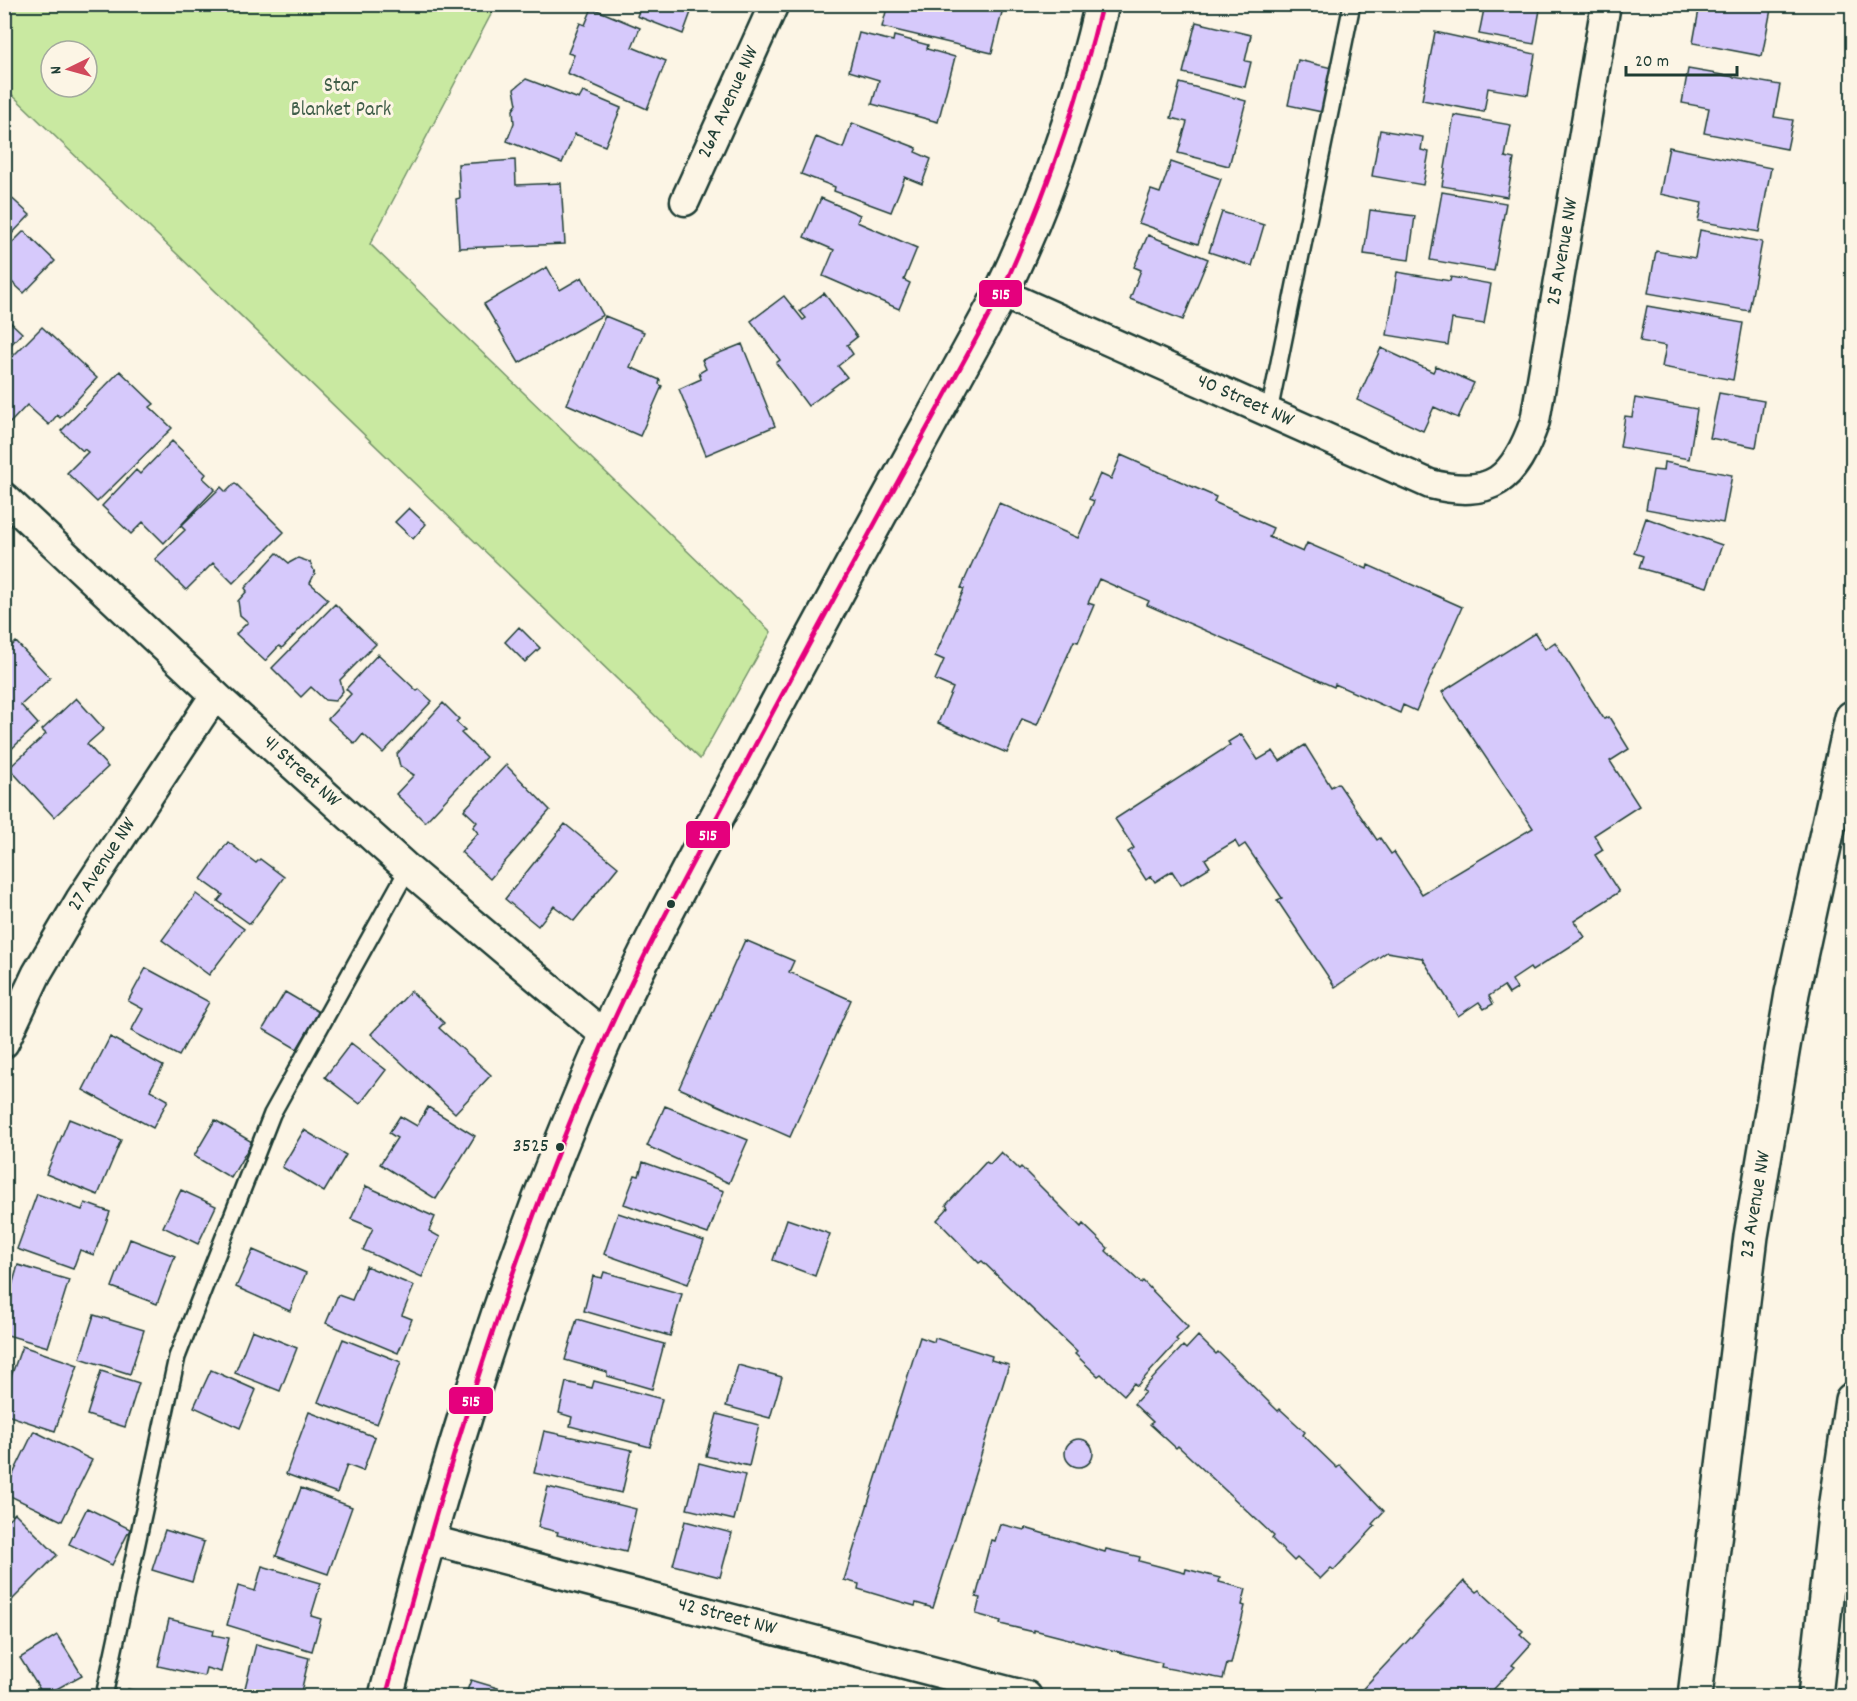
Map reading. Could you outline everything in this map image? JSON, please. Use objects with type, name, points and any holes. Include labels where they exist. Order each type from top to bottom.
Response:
[{"type":"street","name":"26A Avenue NW","points":[[685,201],[774,4]]},
{"type":"street","points":[[386,1696],[427,1539],[504,1301],[552,1170],[607,1037],[680,886],[782,693],[1001,293],[1034,225],[1063,149],[1088,65],[1102,4]]},
{"type":"street","name":"25 Avenue NW","points":[[1491,486],[1518,459],[1535,421],[1606,4]]},
{"type":"street","name":"40 Street NW","points":[[1001,293],[1430,484],[1465,490],[1491,486]]},
{"type":"street","name":"41 Street NW","points":[[4,497],[215,694],[408,869],[607,1037]]},
{"type":"street","name":"27 Avenue NW","points":[[4,1043],[37,973],[80,900],[215,694]]},
{"type":"street","name":"23 Avenue NW","points":[[1695,1696],[1751,1236],[1792,993],[1852,718]]},
{"type":"street","points":[[1815,1696],[1835,1516],[1852,1400]]},
{"type":"street","name":"42 Street NW","points":[[427,1539],[1027,1696]]},
{"type":"lane","points":[[1269,412],[1352,4]]},
{"type":"lane","points":[[104,1696],[177,1357],[272,1114],[408,869]]},
{"type":"green space","name":"Star Blanket Park","points":[[4,5],[496,5],[370,244],[771,632],[700,759],[5,88]]},
{"type":"building","points":[[638,4],[694,4],[683,34],[637,16],[641,6]]},
{"type":"building","points":[[888,4],[1004,4],[992,53],[882,27]]},
{"type":"building","points":[[1485,4],[1541,4],[1534,44],[1479,34]]},
{"type":"building","points":[[1700,4],[1772,4],[1762,56],[1693,43]]},
{"type":"building","points":[[592,8],[640,28],[632,47],[666,61],[647,109],[567,73],[574,55],[568,53],[580,23],[585,25]]},
{"type":"building","points":[[1196,22],[1251,35],[1245,61],[1251,62],[1245,87],[1183,73]]},
{"type":"building","points":[[1435,32],[1535,54],[1528,95],[1488,88],[1484,112],[1422,100]]},
{"type":"building","points":[[859,33],[893,41],[894,36],[928,45],[927,49],[955,57],[938,122],[872,104],[879,80],[849,71]]},
{"type":"building","points":[[1298,60],[1332,68],[1322,112],[1288,105]]},
{"type":"building","points":[[1688,69],[1780,85],[1774,117],[1793,120],[1787,149],[1704,133],[1709,108],[1682,103]]},
{"type":"building","points":[[526,79],[579,99],[583,92],[621,108],[605,146],[575,134],[562,163],[507,141],[514,123],[513,110],[517,104],[514,89]]},
{"type":"building","points":[[1180,83],[1246,101],[1229,166],[1178,153],[1187,122],[1171,118]]},
{"type":"building","points":[[1454,115],[1511,125],[1505,157],[1514,159],[1507,197],[1442,186]]},
{"type":"building","points":[[852,123],[917,148],[915,152],[931,159],[922,184],[905,177],[891,212],[834,191],[835,187],[801,174],[816,137],[843,148]]},
{"type":"building","points":[[1380,130],[1423,137],[1421,150],[1429,152],[1423,185],[1372,176]]},
{"type":"building","points":[[1669,147],[1771,168],[1759,232],[1698,221],[1702,203],[1660,194]]},
{"type":"building","points":[[515,160],[516,185],[561,183],[565,244],[459,248],[456,199],[460,198],[458,164]]},
{"type":"building","points":[[1171,162],[1221,179],[1198,244],[1139,223],[1151,190],[1160,193]]},
{"type":"building","points":[[4,191],[30,215],[4,242]]},
{"type":"building","points":[[1442,192],[1506,203],[1494,271],[1430,260]]},
{"type":"building","points":[[821,198],[860,215],[857,222],[917,248],[904,280],[910,283],[899,309],[823,276],[834,250],[804,237]]},
{"type":"building","points":[[1370,210],[1415,216],[1409,260],[1364,254]]},
{"type":"building","points":[[1222,212],[1264,225],[1252,266],[1209,252]]},
{"type":"building","points":[[1700,230],[1762,242],[1749,311],[1648,293],[1656,251],[1695,258]]},
{"type":"building","points":[[24,231],[55,261],[24,293],[4,275],[4,251]]},
{"type":"building","points":[[1148,235],[1208,259],[1183,320],[1130,299],[1141,270],[1134,267]]},
{"type":"building","points":[[547,267],[560,290],[582,277],[603,315],[519,363],[484,304]]},
{"type":"building","points":[[1397,272],[1450,281],[1451,277],[1491,284],[1484,324],[1452,319],[1448,345],[1387,335]]},
{"type":"building","points":[[824,293],[857,337],[847,345],[853,354],[838,366],[847,377],[808,406],[776,363],[780,360],[751,321],[784,296],[803,320],[806,318],[800,311]]},
{"type":"building","points":[[1647,306],[1743,323],[1733,380],[1662,367],[1666,346],[1640,341]]},
{"type":"building","points":[[4,316],[22,333],[4,352]]},
{"type":"building","points":[[605,316],[644,332],[630,367],[660,380],[659,384],[662,386],[640,436],[567,404]]},
{"type":"building","points":[[42,327],[97,378],[60,418],[57,415],[49,425],[27,405],[10,423],[4,418],[4,365]]},
{"type":"building","points":[[742,344],[775,426],[706,455],[679,389],[701,379],[699,373],[706,369],[702,360]]},
{"type":"building","points":[[1381,348],[1433,372],[1436,366],[1474,383],[1458,418],[1434,407],[1423,431],[1357,400]]},
{"type":"building","points":[[120,371],[154,404],[150,407],[172,428],[97,502],[67,473],[88,452],[84,449],[83,451],[61,431]]},
{"type":"building","points":[[1719,393],[1764,401],[1756,447],[1710,438]]},
{"type":"building","points":[[1635,398],[1697,409],[1689,459],[1620,447],[1625,416],[1632,417]]},
{"type":"building","points":[[172,441],[206,474],[203,478],[215,489],[164,543],[143,522],[131,534],[102,506],[136,470],[140,474]]},
{"type":"building","points":[[1121,455],[1216,497],[1214,502],[1273,528],[1269,537],[1303,552],[1307,543],[1367,569],[1368,565],[1462,607],[1416,711],[1403,705],[1400,713],[1335,684],[1334,687],[1147,605],[1149,601],[1099,579],[1088,603],[1094,605],[1078,642],[1074,641],[1037,725],[1022,719],[1007,753],[938,723],[953,688],[935,680],[944,660],[935,656],[964,589],[961,588],[999,503],[1078,538],[1094,501],[1089,499],[1100,474],[1111,479]]},
{"type":"building","points":[[1664,462],[1732,475],[1723,523],[1646,509],[1653,470],[1663,471]]},
{"type":"building","points":[[235,483],[284,532],[233,583],[213,563],[186,590],[155,559],[185,530],[181,526],[221,487],[226,492]]},
{"type":"building","points":[[409,508],[426,524],[413,539],[395,522]]},
{"type":"building","points":[[1646,518],[1722,545],[1707,587],[1639,568],[1643,556],[1634,553]]},
{"type":"building","points":[[277,553],[289,563],[298,558],[310,562],[315,573],[310,583],[328,599],[282,648],[279,646],[265,661],[236,634],[248,622],[240,615],[238,601],[247,591],[245,588]]},
{"type":"building","points":[[335,604],[376,644],[340,680],[343,691],[335,701],[325,700],[311,687],[301,697],[272,668]]},
{"type":"building","points":[[519,627],[540,648],[525,662],[505,642]]},
{"type":"building","points":[[1535,633],[1545,649],[1555,642],[1604,719],[1609,717],[1629,749],[1610,761],[1639,806],[1594,835],[1603,850],[1595,855],[1619,892],[1574,921],[1585,937],[1532,971],[1530,968],[1512,980],[1517,989],[1509,994],[1504,986],[1489,996],[1493,1004],[1484,1009],[1479,1002],[1458,1016],[1422,958],[1387,952],[1335,987],[1277,900],[1282,898],[1245,844],[1239,848],[1235,841],[1205,859],[1210,867],[1181,885],[1172,871],[1155,882],[1151,876],[1146,880],[1128,852],[1134,848],[1115,819],[1230,745],[1228,742],[1241,734],[1258,760],[1273,751],[1280,761],[1305,745],[1331,787],[1338,783],[1377,840],[1380,838],[1391,854],[1394,852],[1422,894],[1533,828],[1442,692]]},
{"type":"building","points":[[16,642],[50,678],[21,705],[38,724],[4,756],[4,653]]},
{"type":"building","points":[[378,654],[417,691],[419,689],[432,701],[383,753],[363,734],[355,744],[328,719],[351,694],[346,689]]},
{"type":"building","points":[[76,698],[104,729],[87,744],[108,767],[54,817],[9,768],[46,734],[42,730]]},
{"type":"building","points":[[443,703],[459,719],[456,722],[465,730],[461,733],[486,757],[425,822],[396,794],[414,775],[400,766],[397,754]]},
{"type":"building","points":[[506,765],[550,810],[490,879],[461,852],[478,833],[473,827],[477,822],[464,810]]},
{"type":"building","points":[[565,824],[618,867],[574,921],[554,906],[538,926],[505,899]]},
{"type":"building","points":[[228,842],[256,863],[260,859],[284,877],[250,924],[218,901],[223,895],[201,879]]},
{"type":"building","points":[[196,894],[244,929],[209,975],[162,940]]},
{"type":"building","points":[[745,940],[794,961],[789,972],[851,1000],[790,1137],[679,1088]]},
{"type":"building","points":[[146,968],[209,1002],[179,1056],[131,1031],[143,1009],[128,1001]]},
{"type":"building","points":[[411,991],[444,1023],[439,1028],[491,1075],[455,1113],[371,1034]]},
{"type":"building","points":[[285,992],[319,1012],[297,1049],[263,1029]]},
{"type":"building","points":[[110,1037],[163,1066],[150,1090],[168,1100],[153,1128],[83,1090]]},
{"type":"building","points":[[351,1043],[386,1070],[360,1104],[325,1077]]},
{"type":"building","points":[[665,1106],[748,1140],[729,1183],[647,1146]]},
{"type":"building","points":[[428,1107],[475,1136],[436,1199],[380,1164],[397,1138],[389,1133],[400,1116],[417,1126]]},
{"type":"building","points":[[69,1119],[121,1140],[98,1195],[46,1174]]},
{"type":"building","points":[[215,1120],[252,1142],[231,1178],[194,1156]]},
{"type":"building","points":[[304,1130],[346,1155],[324,1192],[282,1167]]},
{"type":"building","points":[[1001,1152],[1019,1169],[1021,1167],[1081,1227],[1083,1224],[1108,1248],[1106,1251],[1141,1283],[1143,1281],[1188,1327],[1137,1386],[1134,1383],[1124,1395],[1101,1374],[1098,1376],[1075,1354],[1077,1352],[982,1261],[979,1263],[937,1220],[948,1208],[946,1205],[986,1162],[990,1164]]},
{"type":"building","points":[[643,1162],[724,1191],[708,1234],[624,1204],[635,1175],[639,1176]]},
{"type":"building","points":[[366,1186],[435,1217],[429,1231],[440,1237],[422,1277],[363,1250],[373,1228],[351,1219]]},
{"type":"building","points":[[181,1190],[216,1206],[198,1244],[163,1227]]},
{"type":"building","points":[[37,1194],[82,1210],[85,1203],[110,1212],[94,1255],[80,1250],[73,1269],[17,1249]]},
{"type":"building","points":[[618,1213],[704,1241],[688,1284],[604,1254]]},
{"type":"building","points":[[787,1219],[830,1234],[815,1276],[773,1260]]},
{"type":"building","points":[[130,1239],[175,1256],[157,1304],[112,1287]]},
{"type":"building","points":[[253,1250],[306,1273],[290,1311],[236,1287]]},
{"type":"building","points":[[18,1265],[69,1280],[48,1347],[4,1334],[4,1291],[10,1293]]},
{"type":"building","points":[[366,1266],[414,1286],[402,1315],[412,1319],[398,1353],[326,1323],[338,1295],[352,1300]]},
{"type":"building","points":[[604,1272],[682,1294],[670,1336],[584,1311],[593,1276],[602,1278]]},
{"type":"building","points":[[94,1315],[144,1330],[130,1374],[80,1358]]},
{"type":"building","points":[[577,1319],[664,1344],[652,1389],[607,1376],[607,1372],[565,1360]]},
{"type":"building","points":[[252,1330],[297,1348],[280,1391],[235,1373]]},
{"type":"building","points":[[1198,1336],[1216,1354],[1218,1352],[1278,1411],[1280,1409],[1305,1432],[1303,1435],[1337,1468],[1340,1465],[1384,1511],[1372,1524],[1375,1526],[1334,1570],[1331,1568],[1320,1579],[1297,1558],[1294,1561],[1272,1539],[1274,1536],[1178,1446],[1176,1448],[1150,1424],[1153,1422],[1134,1404],[1145,1392],[1142,1390],[1183,1346],[1186,1349]]},
{"type":"building","points":[[920,1337],[934,1342],[935,1338],[992,1356],[991,1360],[1009,1365],[933,1608],[916,1603],[915,1606],[858,1589],[859,1584],[844,1580]]},
{"type":"building","points":[[343,1339],[401,1362],[377,1424],[318,1402]]},
{"type":"building","points":[[22,1346],[78,1365],[55,1431],[4,1414],[4,1396]]},
{"type":"building","points":[[738,1365],[782,1377],[770,1418],[726,1406]]},
{"type":"building","points":[[211,1370],[256,1390],[240,1428],[194,1407]]},
{"type":"building","points":[[101,1371],[139,1383],[125,1427],[87,1415]]},
{"type":"building","points":[[594,1381],[662,1399],[650,1447],[570,1426],[572,1417],[559,1413],[566,1382],[592,1388]]},
{"type":"building","points":[[309,1412],[375,1437],[363,1471],[347,1465],[337,1493],[286,1474]]},
{"type":"building","points":[[717,1414],[759,1425],[749,1466],[706,1456]]},
{"type":"building","points":[[34,1431],[92,1460],[62,1521],[4,1493]]},
{"type":"building","points":[[544,1431],[632,1450],[622,1493],[534,1473]]},
{"type":"building","points":[[1079,1439],[1089,1443],[1093,1453],[1089,1463],[1079,1467],[1069,1463],[1065,1453],[1069,1443]]},
{"type":"building","points":[[699,1463],[745,1475],[734,1520],[687,1509]]},
{"type":"building","points":[[548,1487],[636,1509],[626,1552],[557,1535],[558,1532],[538,1527]]},
{"type":"building","points":[[301,1488],[352,1507],[328,1574],[276,1556]]},
{"type":"building","points":[[87,1508],[130,1529],[112,1565],[69,1544]]},
{"type":"building","points":[[15,1513],[57,1555],[4,1608],[4,1523]]},
{"type":"building","points":[[685,1521],[732,1533],[720,1577],[673,1565]]},
{"type":"building","points":[[1000,1524],[1024,1530],[1025,1528],[1105,1552],[1106,1549],[1140,1557],[1139,1561],[1185,1573],[1186,1569],[1220,1578],[1219,1582],[1246,1589],[1242,1605],[1245,1606],[1231,1664],[1227,1664],[1223,1679],[1161,1667],[1162,1663],[1034,1630],[1034,1632],[1000,1624],[1001,1621],[976,1614],[980,1598],[976,1597],[991,1540],[995,1541]]},
{"type":"building","points":[[165,1530],[204,1542],[192,1582],[152,1570]]},
{"type":"building","points":[[262,1566],[321,1583],[311,1616],[321,1619],[312,1651],[227,1625],[238,1586],[255,1591]]},
{"type":"building","points":[[1464,1581],[1476,1592],[1479,1590],[1523,1631],[1520,1634],[1531,1644],[1512,1665],[1515,1667],[1491,1692],[1488,1690],[1482,1696],[1356,1696]]},
{"type":"building","points":[[169,1619],[214,1630],[213,1635],[229,1638],[221,1672],[206,1668],[204,1676],[158,1666]]},
{"type":"building","points":[[57,1635],[82,1675],[44,1696],[20,1658]]},
{"type":"building","points":[[256,1644],[309,1658],[300,1696],[243,1696]]},
{"type":"building","points":[[471,1680],[498,1688],[498,1691],[513,1696],[465,1696]]},
{"type":"building","points":[[128,1689],[159,1696],[126,1696]]},
{"type":"transit line","name":"515","points":[[386,1696],[432,1528],[483,1362],[540,1198],[572,1117],[606,1037],[672,901],[1001,293],[1032,223],[1059,151],[1102,4]]},
{"type":"place","name":"3525","points":[[560,1147]]}]
